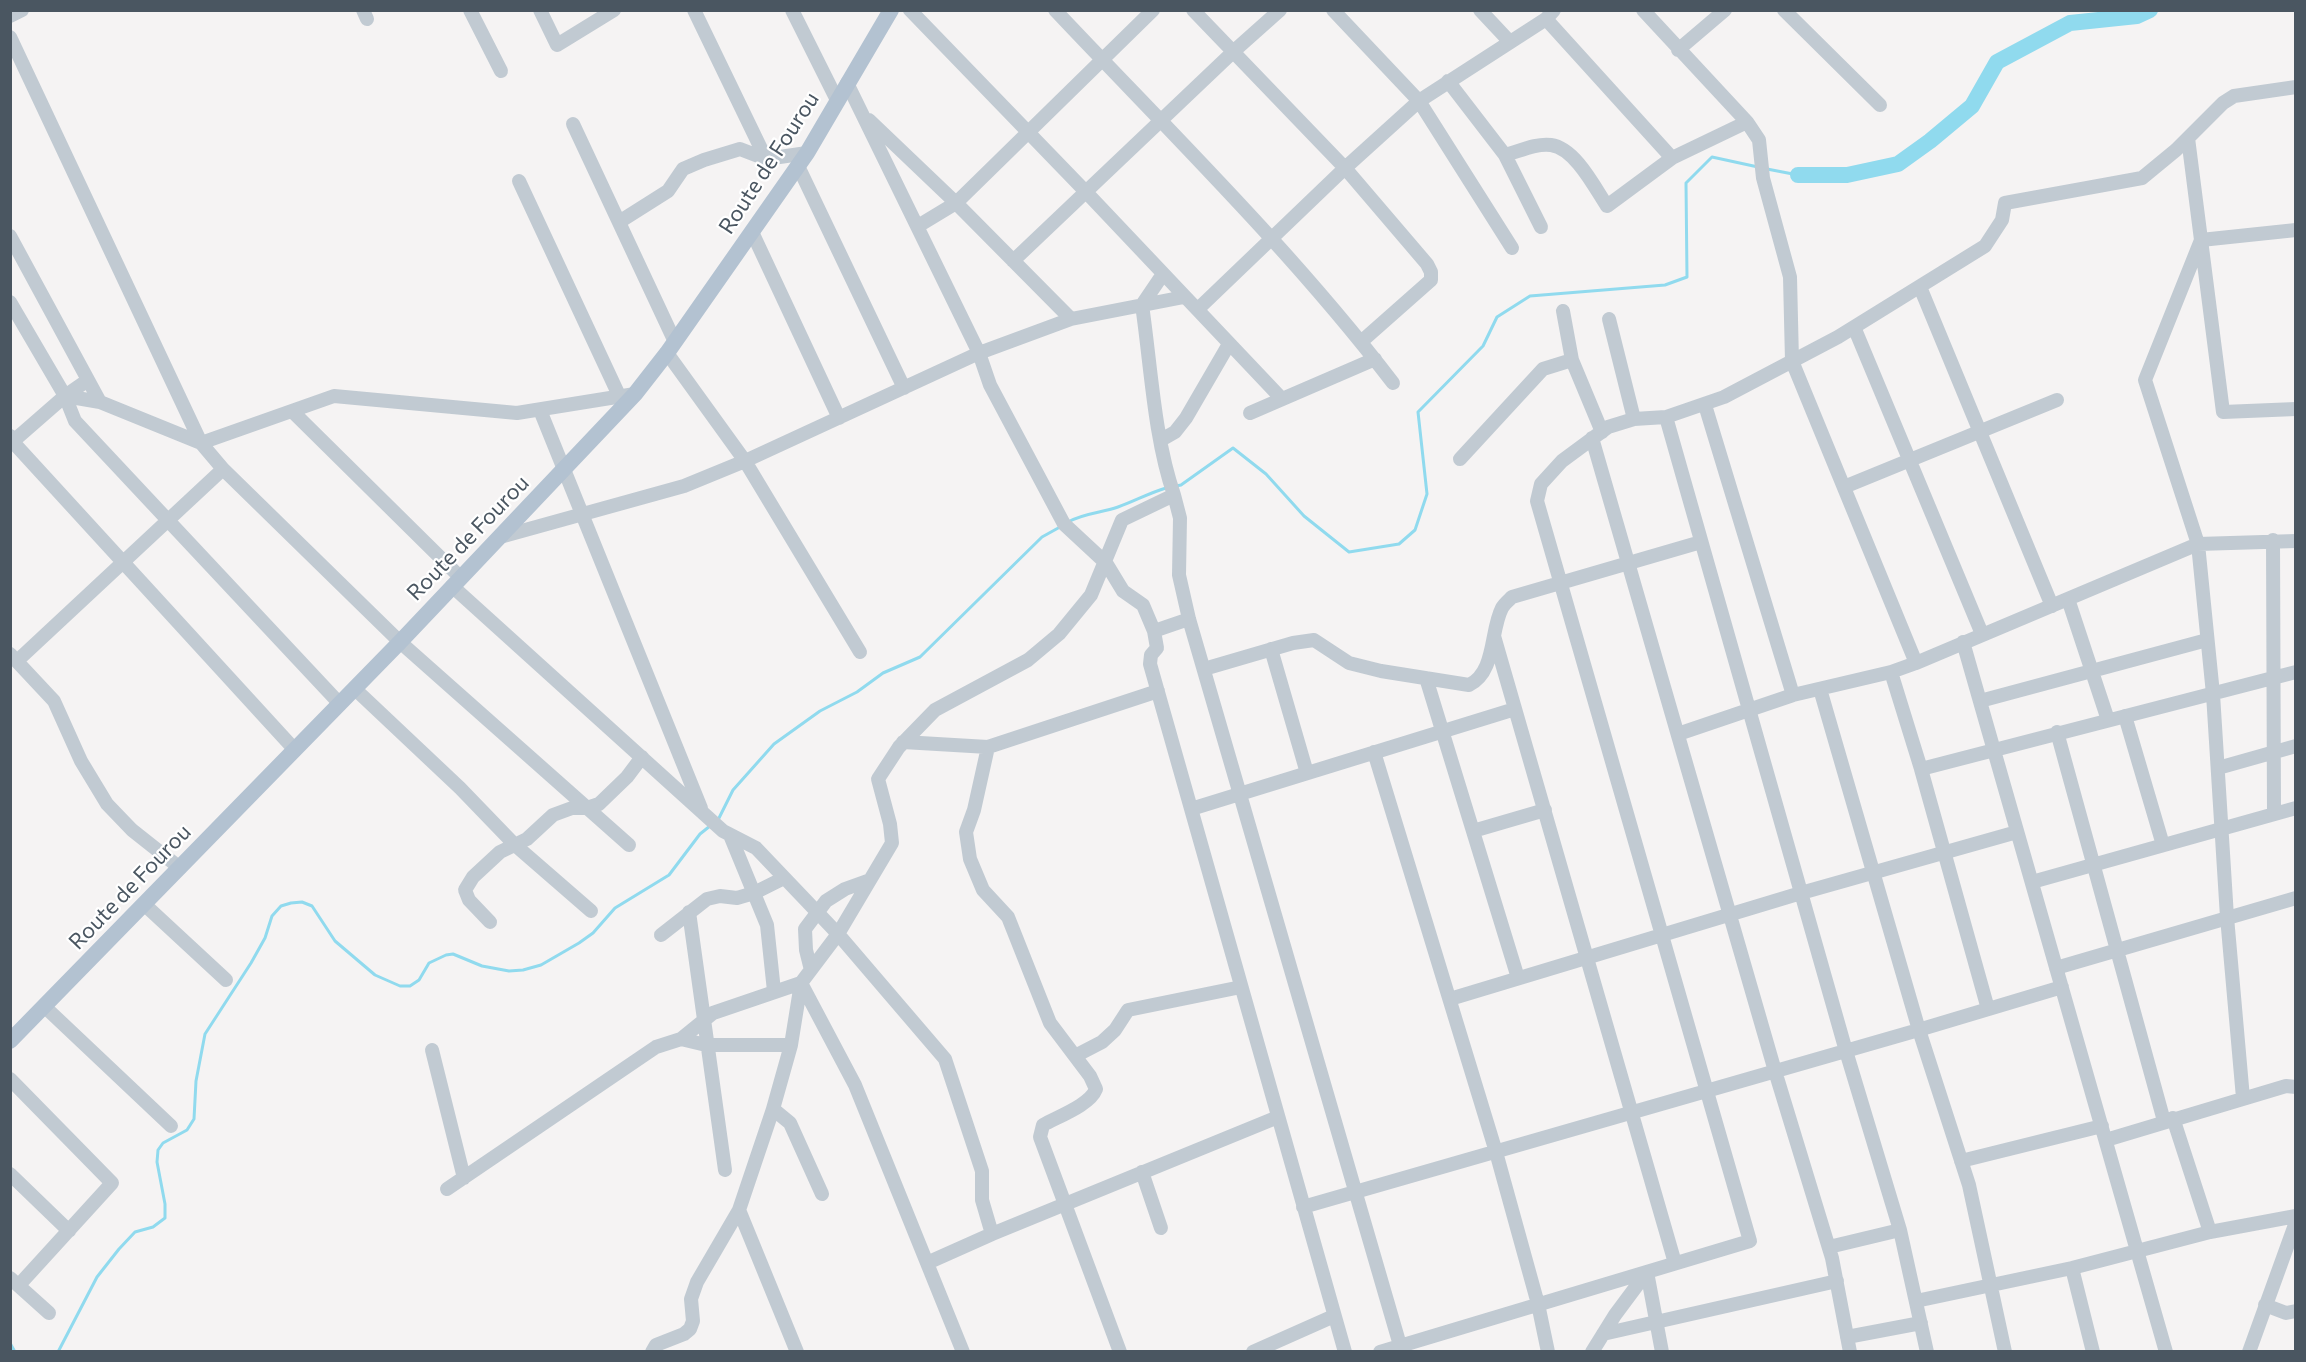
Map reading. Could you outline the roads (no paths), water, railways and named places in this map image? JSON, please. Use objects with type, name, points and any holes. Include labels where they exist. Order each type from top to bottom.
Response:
[{"type":"main road","name":"Route de Fourou","points":[[10,1041],[355,689],[564,470],[671,347],[803,160],[891,10]]},
{"type":"street","points":[[10,16],[22,10]]},
{"type":"street","points":[[470,10],[501,71]]},
{"type":"street","points":[[540,10],[557,45],[614,10]]},
{"type":"street","points":[[694,10],[766,159]]},
{"type":"street","points":[[792,10],[837,100]]},
{"type":"street","points":[[910,10],[1282,399]]},
{"type":"street","points":[[1055,10],[1272,240],[1362,341],[1393,383]]},
{"type":"street","points":[[918,226],[956,202],[1153,10]]},
{"type":"street","points":[[1193,10],[1344,168],[1427,264],[1431,272],[1431,280],[1362,341]]},
{"type":"street","points":[[1013,261],[1280,10]]},
{"type":"street","points":[[1333,10],[1419,100],[1512,248]]},
{"type":"street","points":[[1480,10],[1510,42]]},
{"type":"street","points":[[1643,10],[1747,122],[1759,140],[1763,178],[1790,277],[1792,361],[1916,663]]},
{"type":"street","points":[[1678,50],[1725,10]]},
{"type":"street","points":[[1784,10],[1880,105]]},
{"type":"street","points":[[1198,309],[1344,168],[1419,100],[1550,15],[1672,158]]},
{"type":"street","points":[[10,37],[201,443],[223,469],[400,642],[628,845]]},
{"type":"street","points":[[1448,81],[1505,155],[1541,227]]},
{"type":"street","points":[[847,83],[979,353],[990,385],[1064,524],[1106,563],[1123,591],[1143,605],[1154,631],[1157,648],[1151,655],[1150,664],[1345,1352]]},
{"type":"street","points":[[1380,1352],[1404,1349],[1539,1304],[1750,1241],[1537,501],[1541,484],[1562,461],[1608,427],[1634,418],[1666,417],[1705,405],[1854,327],[1985,246],[2002,220],[2005,203],[2142,178],[2188,138],[2223,103],[2234,96],[2295,87]]},
{"type":"street","points":[[863,114],[956,202],[1071,319]]},
{"type":"street","points":[[1505,155],[1537,146],[1551,145],[1563,148],[1576,161],[1607,206],[1672,158],[1747,122]]},
{"type":"street","points":[[573,124],[619,222],[671,347],[746,461],[860,651]]},
{"type":"street","points":[[2188,138],[2223,412],[2295,409]]},
{"type":"street","points":[[619,222],[668,191],[683,169],[704,160],[740,149],[766,159],[803,160],[904,388]]},
{"type":"street","points":[[65,396],[100,402],[201,443],[334,396],[517,413],[626,399],[519,180]]},
{"type":"street","points":[[2201,240],[2295,230]]},
{"type":"street","points":[[752,232],[839,418]]},
{"type":"street","points":[[10,236],[100,402]]},
{"type":"street","points":[[2201,240],[2145,380],[2198,544],[2213,694],[2227,917],[2243,1098]]},
{"type":"street","points":[[1163,274],[1142,305],[1161,440],[1168,477],[1180,518],[1179,575],[1189,619],[1404,1349]]},
{"type":"street","points":[[1920,287],[2052,606]]},
{"type":"street","points":[[500,537],[684,486],[746,461],[979,353],[1071,319],[1184,297]]},
{"type":"street","points":[[10,302],[65,396],[75,421],[340,704]]},
{"type":"street","points":[[1563,311],[1572,360],[1597,435],[1628,564],[1775,1071],[1829,1247],[1850,1352]]},
{"type":"street","points":[[1609,319],[1634,418]]},
{"type":"street","points":[[1854,327],[1982,634]]},
{"type":"street","points":[[1161,440],[1175,432],[1186,418],[1229,344]]},
{"type":"street","points":[[1250,413],[1375,359]]},
{"type":"street","points":[[1461,459],[1543,369],[1572,360]]},
{"type":"street","points":[[88,380],[11,441],[295,750]]},
{"type":"street","points":[[1844,487],[2057,400]]},
{"type":"street","points":[[1705,405],[1793,695]]},
{"type":"street","points":[[540,410],[582,514],[715,823],[754,893],[767,925],[774,992]]},
{"type":"street","points":[[292,411],[457,582],[642,757],[715,823],[756,848],[838,934],[945,1059],[982,1171],[982,1200],[992,1234]]},
{"type":"street","points":[[1666,417],[1846,1051],[1900,1230],[1927,1352]]},
{"type":"street","points":[[180,867],[132,830],[107,804],[81,761],[54,701],[14,657],[123,562],[223,469]]},
{"type":"street","points":[[652,1352],[656,1345],[684,1334],[690,1329],[693,1321],[691,1299],[697,1282],[705,1272],[739,1210],[773,1109],[791,1045],[801,983],[838,934],[892,843],[890,824],[878,779],[903,742],[935,710],[1028,660],[1059,634],[1091,595],[1122,520],[1174,494]]},
{"type":"street","points":[[2273,540],[2274,814]]},
{"type":"street","points":[[1678,734],[1749,712],[1793,695],[1892,672],[2198,544],[2295,541]]},
{"type":"street","points":[[1204,669],[1293,643],[1314,640],[1349,663],[1469,685],[1478,680],[1487,662],[1502,607],[1512,597],[1701,542]]},
{"type":"street","points":[[2068,599],[2108,720]]},
{"type":"street","points":[[1154,631],[1189,619]]},
{"type":"street","points":[[1494,636],[1675,1263]]},
{"type":"street","points":[[1980,701],[2207,640]]},
{"type":"street","points":[[1963,642],[2166,1352]]},
{"type":"street","points":[[1271,649],[1307,773]]},
{"type":"street","points":[[1892,672],[1988,1009]]},
{"type":"street","points":[[1921,769],[2295,672]]},
{"type":"street","points":[[1426,678],[1518,978]]},
{"type":"street","points":[[355,689],[515,845],[591,911]]},
{"type":"street","points":[[1820,689],[1919,1030],[1969,1185],[2005,1352]]},
{"type":"street","points":[[903,742],[988,747],[1158,691]]},
{"type":"street","points":[[1191,809],[1515,709]]},
{"type":"street","points":[[2125,716],[2163,845]]},
{"type":"street","points":[[2057,732],[2116,951],[2169,1120],[2210,1232]]},
{"type":"street","points":[[2218,768],[2295,746]]},
{"type":"street","points":[[988,747],[974,810],[966,832],[970,859],[983,890],[1008,917],[1050,1023],[1090,1076],[1096,1089],[1093,1097],[1087,1103],[1043,1125],[1040,1137],[1120,1352]]},
{"type":"street","points":[[1374,752],[1496,1152],[1539,1304],[1548,1352]]},
{"type":"street","points":[[490,922],[469,900],[465,890],[473,878],[500,852],[528,839],[553,815],[572,808],[587,808],[599,804],[618,787],[642,757]]},
{"type":"street","points":[[2031,882],[2295,808]]},
{"type":"street","points":[[1473,831],[1545,810]]},
{"type":"street","points":[[1450,999],[1801,893],[2017,832]]},
{"type":"street","points":[[661,935],[706,898],[720,896],[737,898],[754,893],[784,878]]},
{"type":"street","points":[[811,970],[806,950],[805,929],[826,901],[845,889],[870,880]]},
{"type":"street","points":[[2056,968],[2295,898]]},
{"type":"street","points":[[145,905],[226,980]]},
{"type":"street","points":[[689,912],[725,1170]]},
{"type":"street","points":[[447,1189],[656,1047],[681,1039],[713,1013],[801,983]]},
{"type":"street","points":[[801,983],[855,1085],[963,1352]]},
{"type":"street","points":[[1075,1056],[1102,1042],[1115,1030],[1128,1010],[1241,987]]},
{"type":"street","points":[[1303,1207],[2062,987]]},
{"type":"street","points":[[45,1007],[171,1126]]},
{"type":"street","points":[[681,1039],[706,1045],[791,1045]]},
{"type":"street","points":[[432,1050],[464,1178]]},
{"type":"street","points":[[10,1079],[112,1184],[69,1231],[15,1281],[49,1312]]},
{"type":"street","points":[[1961,1161],[2169,1120],[2286,1086],[2295,1087]]},
{"type":"street","points":[[773,1109],[790,1123],[822,1194]]},
{"type":"street","points":[[927,1263],[992,1234],[1278,1117]]},
{"type":"street","points":[[1142,1172],[1161,1228]]},
{"type":"street","points":[[10,1174],[69,1231]]},
{"type":"street","points":[[739,1210],[797,1352]]},
{"type":"street","points":[[1916,1301],[2072,1268],[2210,1232],[2295,1216]]},
{"type":"street","points":[[2249,1352],[2295,1222]]},
{"type":"street","points":[[1829,1247],[1900,1230]]},
{"type":"street","points":[[2072,1268],[2093,1352]]},
{"type":"street","points":[[1647,1272],[1662,1352]]},
{"type":"street","points":[[1592,1352],[1647,1272]]},
{"type":"street","points":[[1603,1334],[1837,1281]]},
{"type":"street","points":[[2265,1305],[2286,1313],[2295,1311]]},
{"type":"street","points":[[1253,1352],[1334,1316]]},
{"type":"street","points":[[1847,1337],[1921,1323]]},
{"type":"waterway","points":[[1798,175],[1847,175],[1898,164],[1972,106],[1997,62],[2070,23],[2137,16],[2150,10]]},
{"type":"waterway","points":[[1176,486],[1181,485],[1233,448],[1266,474],[1304,516],[1349,552],[1399,544],[1415,530],[1427,494],[1418,412],[1483,346],[1497,317],[1530,296],[1665,285],[1687,277],[1686,183],[1712,157],[1758,167]]},
{"type":"waterway","points":[[1767,169],[1798,175]]},
{"type":"waterway","points":[[1068,522],[1118,507],[1166,488]]},
{"type":"waterway","points":[[718,820],[733,790],[774,744],[820,711],[857,692],[883,673],[920,657],[1042,537],[1060,527]]},
{"type":"waterway","points":[[58,1352],[97,1277],[119,1249],[135,1232],[153,1227],[165,1218],[165,1204],[157,1162],[158,1150],[163,1143],[187,1130],[194,1119],[196,1081],[205,1034],[251,963],[265,938],[272,916],[281,906],[302,902],[312,906],[335,941],[375,975],[400,986],[410,986],[419,980],[429,963],[453,954],[482,966],[509,971],[523,970],[541,965],[579,943],[593,933],[615,908],[669,875],[700,834],[710,826]]},
{"type":"waterway","points":[[10,1343],[15,1352]]}]
